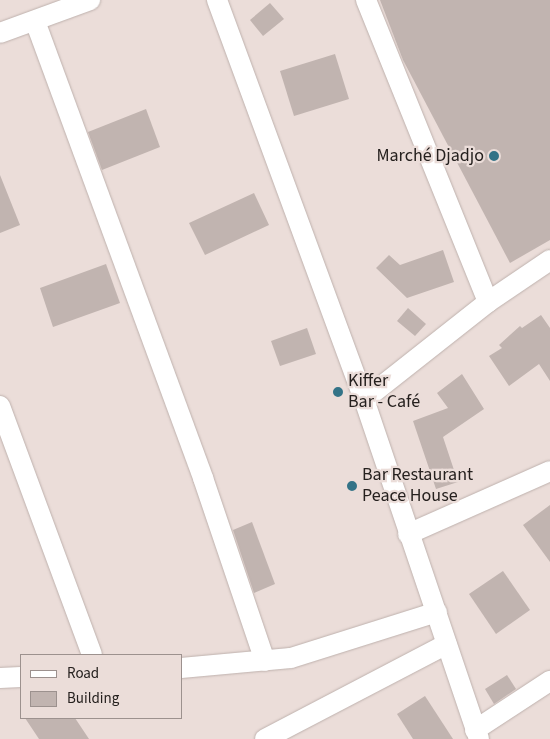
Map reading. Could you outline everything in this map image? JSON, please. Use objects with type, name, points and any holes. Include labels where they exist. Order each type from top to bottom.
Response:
[{"type":"street","points":[[0,33],[90,0]]},
{"type":"street","points":[[217,0],[364,400],[477,735],[550,681]]},
{"type":"street","points":[[366,0],[488,302]]},
{"type":"street","points":[[34,21],[203,478],[265,661]]},
{"type":"street","points":[[364,400],[488,302],[550,260]]},
{"type":"street","points":[[0,406],[92,654]]},
{"type":"street","points":[[408,534],[550,471]]},
{"type":"street","points":[[182,668],[265,661],[300,655],[437,612]]},
{"type":"street","points":[[265,739],[447,644]]},
{"type":"street","points":[[0,678],[20,677]]},
{"type":"building","name":"Marché Djadjo","points":[[380,0],[550,0],[550,240],[510,263],[403,60]]},
{"type":"building","points":[[270,3],[284,19],[263,36],[250,20]]},
{"type":"building","points":[[335,54],[349,99],[294,116],[280,71]]},
{"type":"building","points":[[146,109],[160,147],[102,170],[88,132]]},
{"type":"building","points":[[0,175],[20,225],[0,233]]},
{"type":"building","points":[[254,193],[269,225],[205,255],[189,223]]},
{"type":"building","points":[[443,250],[454,282],[407,298],[376,268],[389,255],[400,265]]},
{"type":"building","points":[[106,264],[120,303],[53,327],[40,288]]},
{"type":"building","points":[[408,308],[426,324],[415,336],[397,321]]},
{"type":"building","points":[[541,315],[550,328],[550,381],[539,364],[509,386],[489,356],[502,348],[499,345],[520,326],[522,328]]},
{"type":"building","points":[[307,328],[316,354],[280,366],[271,341]]},
{"type":"building","points":[[462,374],[484,409],[443,437],[458,482],[436,489],[413,421],[448,408],[437,393]]},
{"type":"building","points":[[550,505],[550,562],[523,525]]},
{"type":"building","points":[[252,522],[275,584],[254,593],[233,530]]},
{"type":"building","points":[[503,571],[530,610],[496,634],[469,594]]},
{"type":"building","points":[[507,675],[516,689],[494,704],[485,689]]},
{"type":"building","points":[[425,696],[453,739],[413,739],[397,714]]},
{"type":"building","points":[[26,719],[76,719],[89,739],[39,739]]},
{"type":"place","name":"Marché Djadjo","points":[[494,156]]},
{"type":"place","name":"Kiffer Bar - Café","points":[[338,392]]},
{"type":"place","name":"Bar Restaurant Peace House","points":[[352,486]]}]
